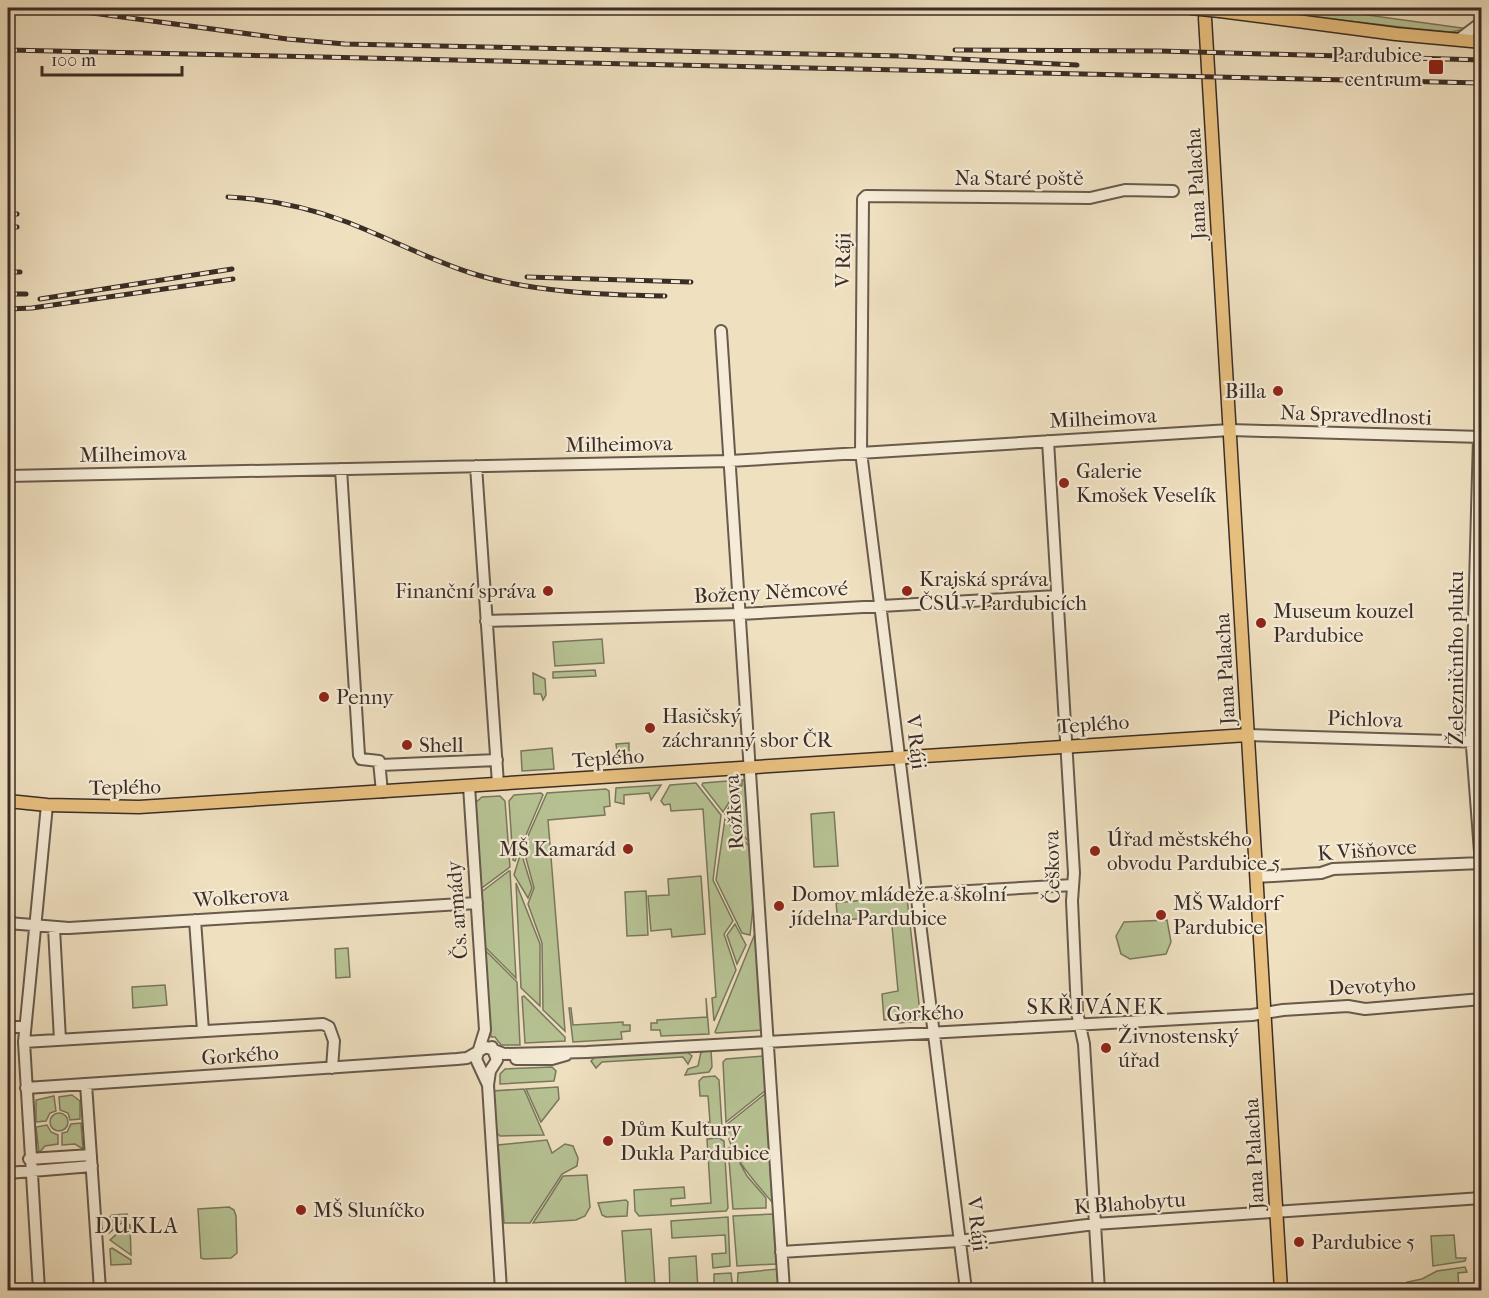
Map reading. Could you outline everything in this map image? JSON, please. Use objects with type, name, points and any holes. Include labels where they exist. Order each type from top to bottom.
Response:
[{"type":"main road","points":[[1190,8],[1482,42]]},
{"type":"main road","name":"Jana Palacha","points":[[1205,18],[1281,1290]]},
{"type":"main road","name":"Teplého","points":[[8,801],[47,805],[139,807],[1248,735]]},
{"type":"street","points":[[1458,40],[1482,22]]},
{"type":"street","name":"Na Staré poště","points":[[864,196],[1089,198],[1125,190],[1173,191]]},
{"type":"street","name":"V Ráji","points":[[864,196],[861,452],[966,1290]]},
{"type":"street","name":"Rožkova","points":[[721,331],[784,1290]]},
{"type":"street","name":"Na Spravedlnosti","points":[[1230,430],[1480,437]]},
{"type":"street","name":"Milheimova","points":[[8,476],[730,461],[1230,430]]},
{"type":"street","name":"Železničního pluku","points":[[1480,437],[1477,741],[1482,878]]},
{"type":"street","name":"Češkova","points":[[1048,441],[1067,745],[1077,1012],[1084,1044],[1099,1290]]},
{"type":"street","points":[[476,466],[498,784]]},
{"type":"street","points":[[342,469],[359,755],[363,759],[378,759],[381,765],[382,792]]},
{"type":"street","name":"Boženy Němcové","points":[[486,621],[740,614],[1057,596]]},
{"type":"street","name":"Pichlova","points":[[1248,735],[1477,741]]},
{"type":"street","points":[[381,765],[496,760]]},
{"type":"street","name":"Čs. armády","points":[[469,786],[485,1030],[497,1058],[489,1075],[488,1085],[501,1290]]},
{"type":"street","points":[[39,1290],[30,1165],[24,1027],[47,805]]},
{"type":"street","name":"K Višňovce","points":[[1256,877],[1321,873],[1333,869],[1481,863]]},
{"type":"street","points":[[916,894],[1073,885]]},
{"type":"street","name":"Wolkerova","points":[[8,923],[54,928],[477,903]]},
{"type":"street","points":[[195,920],[203,1031]]},
{"type":"street","points":[[54,928],[60,1040]]},
{"type":"street","name":"Devotyho","points":[[1265,1013],[1348,1006],[1365,1010],[1407,1007],[1422,1002],[1482,999]]},
{"type":"street","name":"Gorkého","points":[[26,1088],[457,1059],[467,1058],[486,1047],[508,1054],[587,1052],[1265,1013]]},
{"type":"street","points":[[24,1042],[323,1024],[329,1027],[333,1035],[332,1068]]},
{"type":"street","points":[[8,1027],[24,1027]]},
{"type":"street","name":"Čs. armády","points":[[485,1030],[476,1059],[488,1085]]},
{"type":"street","name":"Gorkého","points":[[457,1059],[487,1068],[506,1059],[552,1059],[587,1052]]},
{"type":"street","points":[[86,1084],[100,1290]]},
{"type":"street","points":[[8,1173],[30,1165],[91,1161]]},
{"type":"street","name":"K Blahobytu","points":[[782,1252],[959,1241],[1095,1224],[1482,1198]]},
{"type":"green space","points":[[1238,8],[1316,8],[1469,29],[1450,32]]},
{"type":"green space","points":[[1348,8],[1394,8],[1395,12],[1394,14]]},
{"type":"green space","points":[[602,639],[604,663],[555,666],[553,642]]},
{"type":"green space","points":[[595,670],[596,676],[553,678],[553,672]]},
{"type":"green space","points":[[533,673],[545,679],[546,695],[543,700],[541,694],[534,694]]},
{"type":"green space","points":[[629,743],[629,761],[619,765],[616,744]]},
{"type":"green space","points":[[552,748],[554,769],[522,771],[521,751]]},
{"type":"green space","points":[[740,780],[740,785],[723,812],[702,785],[703,783]]},
{"type":"green space","points":[[742,780],[745,780],[749,842],[725,814],[742,785]]},
{"type":"green space","points":[[696,783],[721,815],[713,880],[733,921],[724,934],[736,970],[714,1021],[712,998],[716,997],[703,809],[671,811],[670,804],[664,805],[661,801],[670,785]]},
{"type":"green space","points":[[661,785],[651,800],[649,793],[624,795],[624,804],[615,802],[616,788]]},
{"type":"green space","points":[[606,789],[609,791],[610,806],[604,807],[605,815],[548,820],[565,1031],[543,1010],[542,943],[528,904],[534,888],[523,847],[547,793]]},
{"type":"green space","points":[[541,793],[543,795],[515,861],[513,860],[509,801],[514,795]]},
{"type":"green space","points":[[500,796],[505,801],[510,867],[479,890],[474,804],[482,797]]},
{"type":"green space","points":[[834,812],[838,866],[814,867],[811,814]]},
{"type":"green space","points":[[725,819],[750,847],[753,907],[750,935],[742,933],[716,880]]},
{"type":"green space","points":[[521,852],[532,888],[528,898],[514,875]]},
{"type":"green space","points":[[509,871],[516,978],[483,945],[480,893]]},
{"type":"green space","points":[[701,876],[705,934],[672,937],[671,929],[651,931],[648,896],[669,895],[668,879]]},
{"type":"green space","points":[[516,883],[540,944],[540,1006],[521,988]]},
{"type":"green space","points":[[646,891],[648,935],[627,936],[625,892]]},
{"type":"green space","points":[[892,897],[907,898],[921,1021],[899,1023],[896,1019],[884,1020],[882,994],[898,991],[891,915],[838,921],[836,903]]},
{"type":"green space","points":[[1167,920],[1171,942],[1166,954],[1130,959],[1121,954],[1116,936],[1124,922]]},
{"type":"green space","points":[[735,924],[746,945],[737,964],[727,935]]},
{"type":"green space","points":[[756,931],[765,1030],[716,1033],[715,1032]]},
{"type":"green space","points":[[348,948],[350,977],[336,978],[335,949]]},
{"type":"green space","points":[[483,948],[517,982],[520,1045],[501,1045],[495,1037],[491,1037]]},
{"type":"green space","points":[[165,985],[167,1005],[133,1008],[132,987]]},
{"type":"green space","points":[[524,996],[565,1037],[565,1041],[525,1043],[522,997]]},
{"type":"green space","points":[[706,998],[709,1034],[661,1036],[660,1030],[651,1030],[651,1023],[657,1023],[657,1020],[707,1017]]},
{"type":"green space","points":[[569,1008],[571,1008],[573,1025],[623,1022],[623,1025],[630,1025],[630,1031],[621,1032],[622,1039],[573,1042]]},
{"type":"green space","points":[[711,1050],[712,1067],[709,1072],[685,1075],[688,1069],[698,1066],[701,1052]]},
{"type":"green space","points":[[687,1052],[692,1056],[688,1064],[683,1057],[602,1062],[596,1068],[591,1061],[595,1057]]},
{"type":"green space","points":[[764,1056],[766,1090],[726,1122],[723,1062],[726,1059]]},
{"type":"green space","points":[[552,1067],[556,1071],[554,1081],[500,1084],[500,1074],[505,1069]]},
{"type":"green space","points":[[715,1076],[719,1080],[722,1127],[716,1134],[697,1135],[697,1124],[710,1122],[708,1096],[700,1096],[699,1081],[703,1077]]},
{"type":"green space","points":[[558,1087],[559,1099],[541,1122],[526,1089]]},
{"type":"green space","points":[[524,1089],[544,1135],[500,1136],[496,1132],[492,1091]]},
{"type":"green space","points":[[766,1093],[772,1202],[737,1157],[726,1125]]},
{"type":"green space","points":[[72,1095],[80,1101],[80,1119],[70,1120],[68,1113],[60,1110],[59,1097]]},
{"type":"green space","points":[[54,1096],[56,1111],[50,1113],[46,1121],[36,1122],[36,1100]]},
{"type":"green space","points":[[59,1113],[65,1116],[68,1122],[65,1128],[59,1131],[53,1128],[50,1122],[53,1116]]},
{"type":"green space","points":[[81,1123],[83,1149],[75,1144],[62,1145],[62,1133],[67,1132],[71,1124]]},
{"type":"green space","points":[[47,1125],[51,1132],[58,1135],[58,1144],[45,1146],[39,1153],[36,1127]]},
{"type":"green space","points":[[719,1138],[724,1141],[728,1208],[726,1211],[639,1216],[635,1211],[634,1190],[684,1187],[685,1198],[671,1199],[671,1206],[711,1203],[707,1139]]},
{"type":"green space","points":[[547,1140],[552,1153],[565,1144],[573,1146],[578,1158],[577,1166],[562,1174],[530,1223],[504,1223],[498,1145]]},
{"type":"green space","points":[[731,1147],[747,1176],[766,1198],[766,1208],[733,1209],[728,1148]]},
{"type":"green space","points":[[587,1175],[590,1207],[585,1216],[576,1220],[533,1223],[563,1176]]},
{"type":"green space","points":[[626,1200],[628,1202],[627,1216],[606,1217],[602,1215],[598,1203]]},
{"type":"green space","points":[[229,1207],[234,1210],[236,1216],[237,1253],[231,1258],[201,1258],[198,1209]]},
{"type":"green space","points":[[127,1214],[128,1218],[109,1233],[108,1219],[112,1215]]},
{"type":"green space","points":[[773,1214],[776,1264],[737,1266],[733,1216]]},
{"type":"green space","points":[[728,1217],[730,1266],[713,1268],[712,1254],[726,1253],[725,1235],[672,1238],[671,1221]]},
{"type":"green space","points":[[128,1224],[130,1225],[131,1255],[110,1240]]},
{"type":"green space","points":[[651,1229],[655,1286],[626,1288],[622,1231]]},
{"type":"green space","points":[[1454,1235],[1456,1258],[1466,1258],[1465,1261],[1433,1266],[1431,1236]]},
{"type":"green space","points":[[112,1248],[131,1260],[131,1264],[111,1265],[110,1249]]},
{"type":"green space","points":[[696,1256],[698,1290],[670,1290],[669,1258]]},
{"type":"green space","points":[[1465,1267],[1467,1272],[1458,1273],[1459,1290],[1407,1290],[1407,1282],[1422,1279],[1437,1271]]},
{"type":"green space","points":[[778,1269],[779,1290],[737,1290],[738,1273]]},
{"type":"green space","points":[[731,1273],[733,1290],[714,1290],[714,1274]]},
{"type":"railway","points":[[55,8],[287,39],[345,44],[900,56],[1077,65]]},
{"type":"railway","points":[[8,50],[1482,83]]},
{"type":"railway","points":[[955,50],[1160,51],[1482,60]]},
{"type":"railway","points":[[228,197],[273,202],[330,216],[423,255],[494,279],[566,291],[665,296]]},
{"type":"railway","points":[[8,214],[17,214]]},
{"type":"railway","points":[[8,227],[17,227]]},
{"type":"railway","points":[[40,299],[232,269]]},
{"type":"railway","points":[[8,272],[20,272]]},
{"type":"railway","points":[[527,277],[691,282]]},
{"type":"railway","points":[[8,309],[32,308],[233,279]]},
{"type":"railway","points":[[8,294],[26,294]]},
{"type":"place","name":"Pardubice centrum","points":[[1436,67]]},
{"type":"place","name":"Billa","points":[[1278,391]]},
{"type":"place","name":"Galerie Kmošek Veselík","points":[[1064,483]]},
{"type":"place","name":"Finanční správa","points":[[548,591]]},
{"type":"place","name":"Krajská správa ČSÚ v Pardubicích","points":[[907,591]]},
{"type":"place","name":"Museum kouzel Pardubice","points":[[1261,623]]},
{"type":"place","name":"Penny","points":[[324,697]]},
{"type":"place","name":"Hasičský záchranný sbor ČR","points":[[650,728]]},
{"type":"place","name":"Shell","points":[[407,745]]},
{"type":"place","name":"MŠ Kamarád","points":[[628,849]]},
{"type":"place","name":"Úřad městského obvodu Pardubice 5","points":[[1095,851]]},
{"type":"place","name":"Domov mládeže a školní jídelna Pardubice","points":[[779,906]]},
{"type":"place","name":"MŠ Waldorf Pardubice","points":[[1161,915]]},
{"type":"place","name":"Živnostenský úřad","points":[[1106,1048]]},
{"type":"place","name":"Dům Kultury Dukla Pardubice","points":[[608,1141]]},
{"type":"place","name":"MŠ Sluníčko","points":[[301,1210]]},
{"type":"place","name":"Pardubice 5","points":[[1299,1242]]},
{"type":"district","name":"SKŘIVÁNEK","points":[[1096,1007]]},
{"type":"district","name":"DUKLA","points":[[137,1226]]}]
